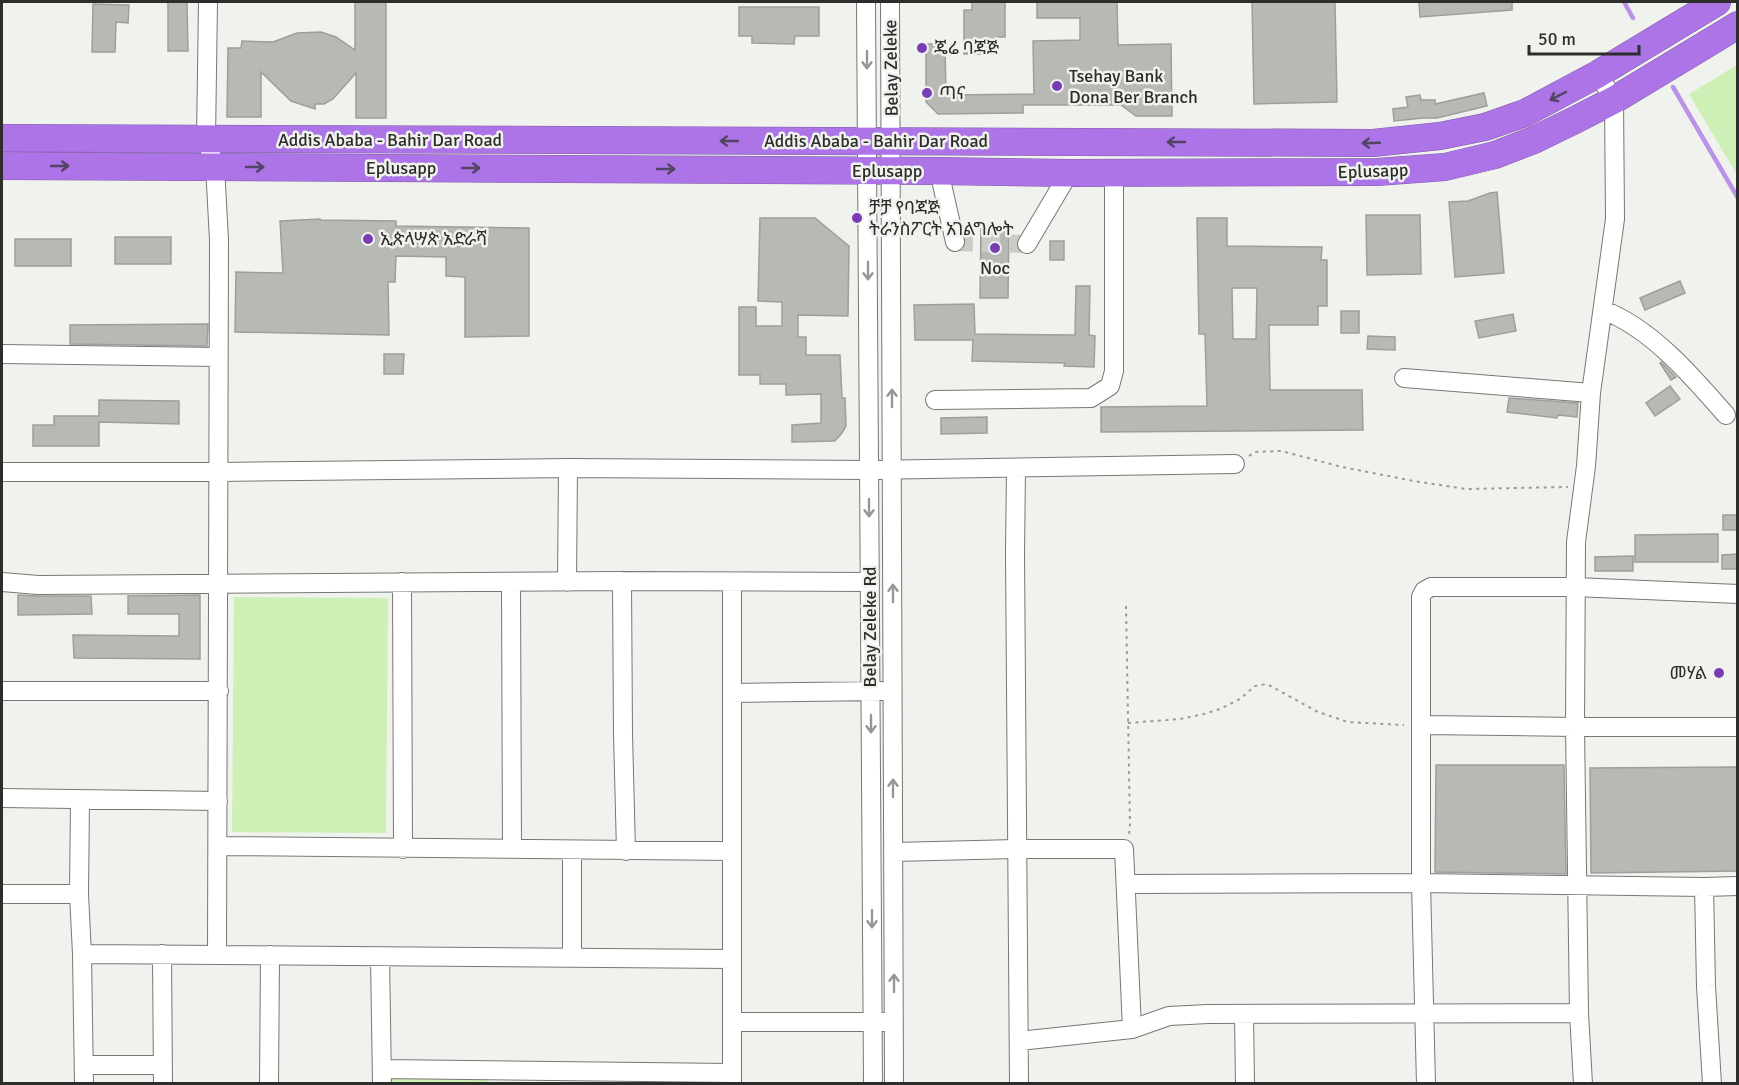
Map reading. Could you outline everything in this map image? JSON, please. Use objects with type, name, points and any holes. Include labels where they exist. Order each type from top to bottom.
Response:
[{"type":"highway","name":"Addis Ababa - Bahir Dar Road","points":[[2,138],[1373,143],[1440,136],[1485,127],[1525,113],[1598,74],[1717,2]]},
{"type":"highway","name":"Eplusapp","points":[[2,166],[1069,173],[1377,172],[1445,167],[1495,155],[1534,140],[1614,100],[1737,25]]},
{"type":"street","points":[[208,2],[206,139],[214,166],[219,240],[217,955]]},
{"type":"street","name":"Belay Zeleke","points":[[866,2],[880,171]]},
{"type":"street","name":"Belay Zeleke","points":[[879,141],[890,2]]},
{"type":"street","points":[[1583,1083],[1579,1013],[1577,885],[1576,542],[1591,393],[1615,219],[1614,100],[1598,74]]},
{"type":"street","name":"Belay Zeleke Rd","points":[[880,171],[892,469],[894,1083]]},
{"type":"street","name":"Belay Zeleke Rd","points":[[873,1083],[869,470],[880,171]]},
{"type":"street","points":[[939,171],[955,242]]},
{"type":"street","points":[[1027,244],[1069,173]]},
{"type":"street","points":[[935,400],[1091,398],[1110,386],[1114,371],[1114,173]]},
{"type":"street","points":[[1603,310],[1619,316],[1638,328],[1665,351],[1726,415]]},
{"type":"street","points":[[2,354],[218,357]]},
{"type":"street","points":[[1404,378],[1591,393]]},
{"type":"street","points":[[2,472],[568,468],[869,470],[1235,464]]},
{"type":"street","points":[[567,582],[568,468]]},
{"type":"street","points":[[1016,468],[1019,1083]]},
{"type":"street","points":[[2,582],[38,585],[870,582]]},
{"type":"street","points":[[402,582],[403,849]]},
{"type":"street","points":[[511,582],[512,849]]},
{"type":"street","points":[[622,582],[626,851]]},
{"type":"street","points":[[380,956],[382,1076],[732,1078],[732,582]]},
{"type":"street","points":[[1426,1083],[1420,883],[1422,597],[1424,591],[1431,586],[1737,594]]},
{"type":"street","points":[[2,691],[219,691]]},
{"type":"street","points":[[732,693],[893,691]]},
{"type":"street","points":[[1422,725],[1737,727]]},
{"type":"street","points":[[2,798],[218,801]]},
{"type":"street","points":[[81,800],[79,894],[84,1083]]},
{"type":"street","points":[[219,846],[732,851]]},
{"type":"street","points":[[893,852],[1124,849],[1132,1029]]},
{"type":"street","points":[[572,850],[572,958]]},
{"type":"street","points":[[1126,884],[1420,883],[1737,886]]},
{"type":"street","points":[[1704,887],[1706,986],[1712,1083]]},
{"type":"street","points":[[2,894],[79,894]]},
{"type":"street","points":[[82,954],[732,959]]},
{"type":"street","points":[[84,1065],[163,1074],[162,954]]},
{"type":"street","points":[[269,1083],[270,956]]},
{"type":"street","points":[[1019,1041],[1132,1029],[1168,1016],[1579,1013]]},
{"type":"street","points":[[1244,1014],[1245,1083]]},
{"type":"street","points":[[732,1022],[894,1023]]},
{"type":"path","points":[[1235,464],[1255,452],[1281,451],[1342,467],[1466,489],[1583,486]]},
{"type":"path","points":[[1124,849],[1130,825],[1126,606]]},
{"type":"path","points":[[1128,723],[1180,719],[1204,714],[1239,699],[1255,686],[1267,684],[1318,712],[1348,723],[1422,725]]},
{"type":"green space","points":[[1737,65],[1737,175],[1689,94]]},
{"type":"green space","points":[[234,597],[388,598],[386,833],[232,832]]},
{"type":"green space","points":[[389,1076],[487,1078],[487,1083],[389,1084]]},
{"type":"building","points":[[168,2],[187,2],[188,51],[168,51]]},
{"type":"building","points":[[355,2],[386,2],[386,118],[356,118],[356,73],[333,99],[324,104],[315,104],[315,109],[291,101],[261,72],[261,117],[227,117],[228,48],[241,48],[242,41],[273,42],[297,33],[321,32],[336,37],[355,50]]},
{"type":"building","points":[[972,2],[1005,2],[1005,37],[997,37],[997,54],[964,54],[964,10],[972,10]]},
{"type":"building","points":[[1037,2],[1117,2],[1118,45],[1171,44],[1172,116],[1136,116],[1121,105],[1023,105],[1023,113],[938,114],[926,102],[926,44],[945,44],[946,95],[1034,94],[1033,41],[1080,40],[1080,18],[1037,18]]},
{"type":"building","points":[[1252,2],[1335,2],[1337,102],[1254,104]]},
{"type":"building","points":[[1419,2],[1512,2],[1512,10],[1420,17]]},
{"type":"building","points":[[93,4],[129,5],[128,23],[116,22],[115,52],[92,52]]},
{"type":"building","points":[[739,7],[819,7],[819,36],[795,36],[794,44],[752,43],[752,36],[739,36]]},
{"type":"building","points":[[1484,93],[1487,106],[1437,118],[1394,121],[1393,109],[1408,107],[1406,97],[1420,95],[1421,100],[1435,100],[1435,104]]},
{"type":"building","points":[[1497,192],[1504,273],[1455,277],[1449,202],[1468,201]]},
{"type":"building","points":[[1366,215],[1420,215],[1421,274],[1367,275]]},
{"type":"building","points":[[760,218],[815,218],[849,246],[848,316],[798,315],[798,337],[806,337],[806,355],[840,355],[846,426],[835,441],[792,442],[792,425],[821,423],[821,394],[786,395],[786,384],[760,384],[760,375],[739,375],[739,307],[756,307],[756,326],[782,326],[782,302],[758,301]]},
{"type":"building","points":[[1197,218],[1227,218],[1227,246],[1322,247],[1321,260],[1327,260],[1327,306],[1318,306],[1318,325],[1269,325],[1270,390],[1362,390],[1363,430],[1101,432],[1101,407],[1207,406],[1205,334],[1199,334]],"holes":[[[1232,288],[1257,288],[1256,339],[1233,339]]]},
{"type":"building","points":[[320,219],[396,221],[396,226],[529,228],[529,336],[465,337],[465,277],[446,276],[446,257],[396,256],[395,282],[388,282],[389,335],[235,332],[236,272],[283,273],[280,221]]},
{"type":"building","points":[[981,226],[1009,227],[1008,298],[980,298]]},
{"type":"building","points":[[115,237],[171,237],[171,264],[115,264]]},
{"type":"building","points":[[15,239],[71,239],[71,266],[15,266]]},
{"type":"building","points":[[1050,241],[1064,241],[1064,260],[1050,260]]},
{"type":"building","points":[[1680,281],[1685,293],[1645,310],[1640,298]]},
{"type":"building","points":[[1076,286],[1090,286],[1089,335],[1095,336],[1094,367],[1064,366],[1065,363],[972,361],[973,340],[915,340],[914,305],[974,304],[975,334],[1075,335]]},
{"type":"building","points":[[1341,311],[1359,311],[1359,333],[1341,333]]},
{"type":"building","points":[[1513,314],[1516,331],[1479,338],[1475,321]]},
{"type":"building","points":[[208,324],[207,346],[70,344],[70,325]]},
{"type":"building","points":[[1368,336],[1395,337],[1395,350],[1367,349]]},
{"type":"building","points":[[384,354],[404,354],[403,374],[384,374]]},
{"type":"building","points":[[1661,362],[1676,377],[1671,380]]},
{"type":"building","points":[[1670,386],[1680,399],[1655,416],[1646,403]]},
{"type":"building","points":[[1509,398],[1578,403],[1577,417],[1558,415],[1557,418],[1507,412]]},
{"type":"building","points":[[99,400],[179,401],[179,424],[99,422],[99,446],[33,446],[33,425],[54,425],[54,416],[99,416]]},
{"type":"building","points":[[987,417],[987,433],[941,434],[941,418]]},
{"type":"building","points":[[1723,515],[1737,515],[1737,530],[1723,530]]},
{"type":"building","points":[[1718,534],[1718,562],[1635,562],[1635,535]]},
{"type":"building","points":[[1737,554],[1737,569],[1722,569],[1722,555]]},
{"type":"building","points":[[1633,556],[1633,571],[1595,571],[1595,557]]},
{"type":"building","points":[[18,595],[91,596],[92,614],[18,615]]},
{"type":"building","points":[[200,595],[200,659],[74,658],[73,635],[179,636],[179,614],[128,614],[128,596]]},
{"type":"building","points":[[1436,765],[1564,765],[1566,874],[1435,872]]},
{"type":"building","points":[[1737,767],[1737,871],[1591,873],[1590,768]]},
{"type":"waterway","points":[[1624,2],[1633,18]]},
{"type":"waterway","points":[[1673,87],[1738,198]]},
{"type":"tunnel","points":[[955,242],[1027,244]]},
{"type":"place","name":"ጄሬ ባጃጅ","points":[[922,48]]},
{"type":"place","name":"Tsehay Bank Dona Ber Branch","points":[[1057,86]]},
{"type":"place","name":"ጣና","points":[[927,93]]},
{"type":"place","name":"ቻቻ የባጃጅ ትራንስፖርት አገልግሎት","points":[[857,218]]},
{"type":"place","name":"ኢጵላሣጵ አድራሻ","points":[[368,239]]},
{"type":"place","name":"Noc","points":[[995,248]]},
{"type":"place","name":"መሃል","points":[[1719,673]]}]
